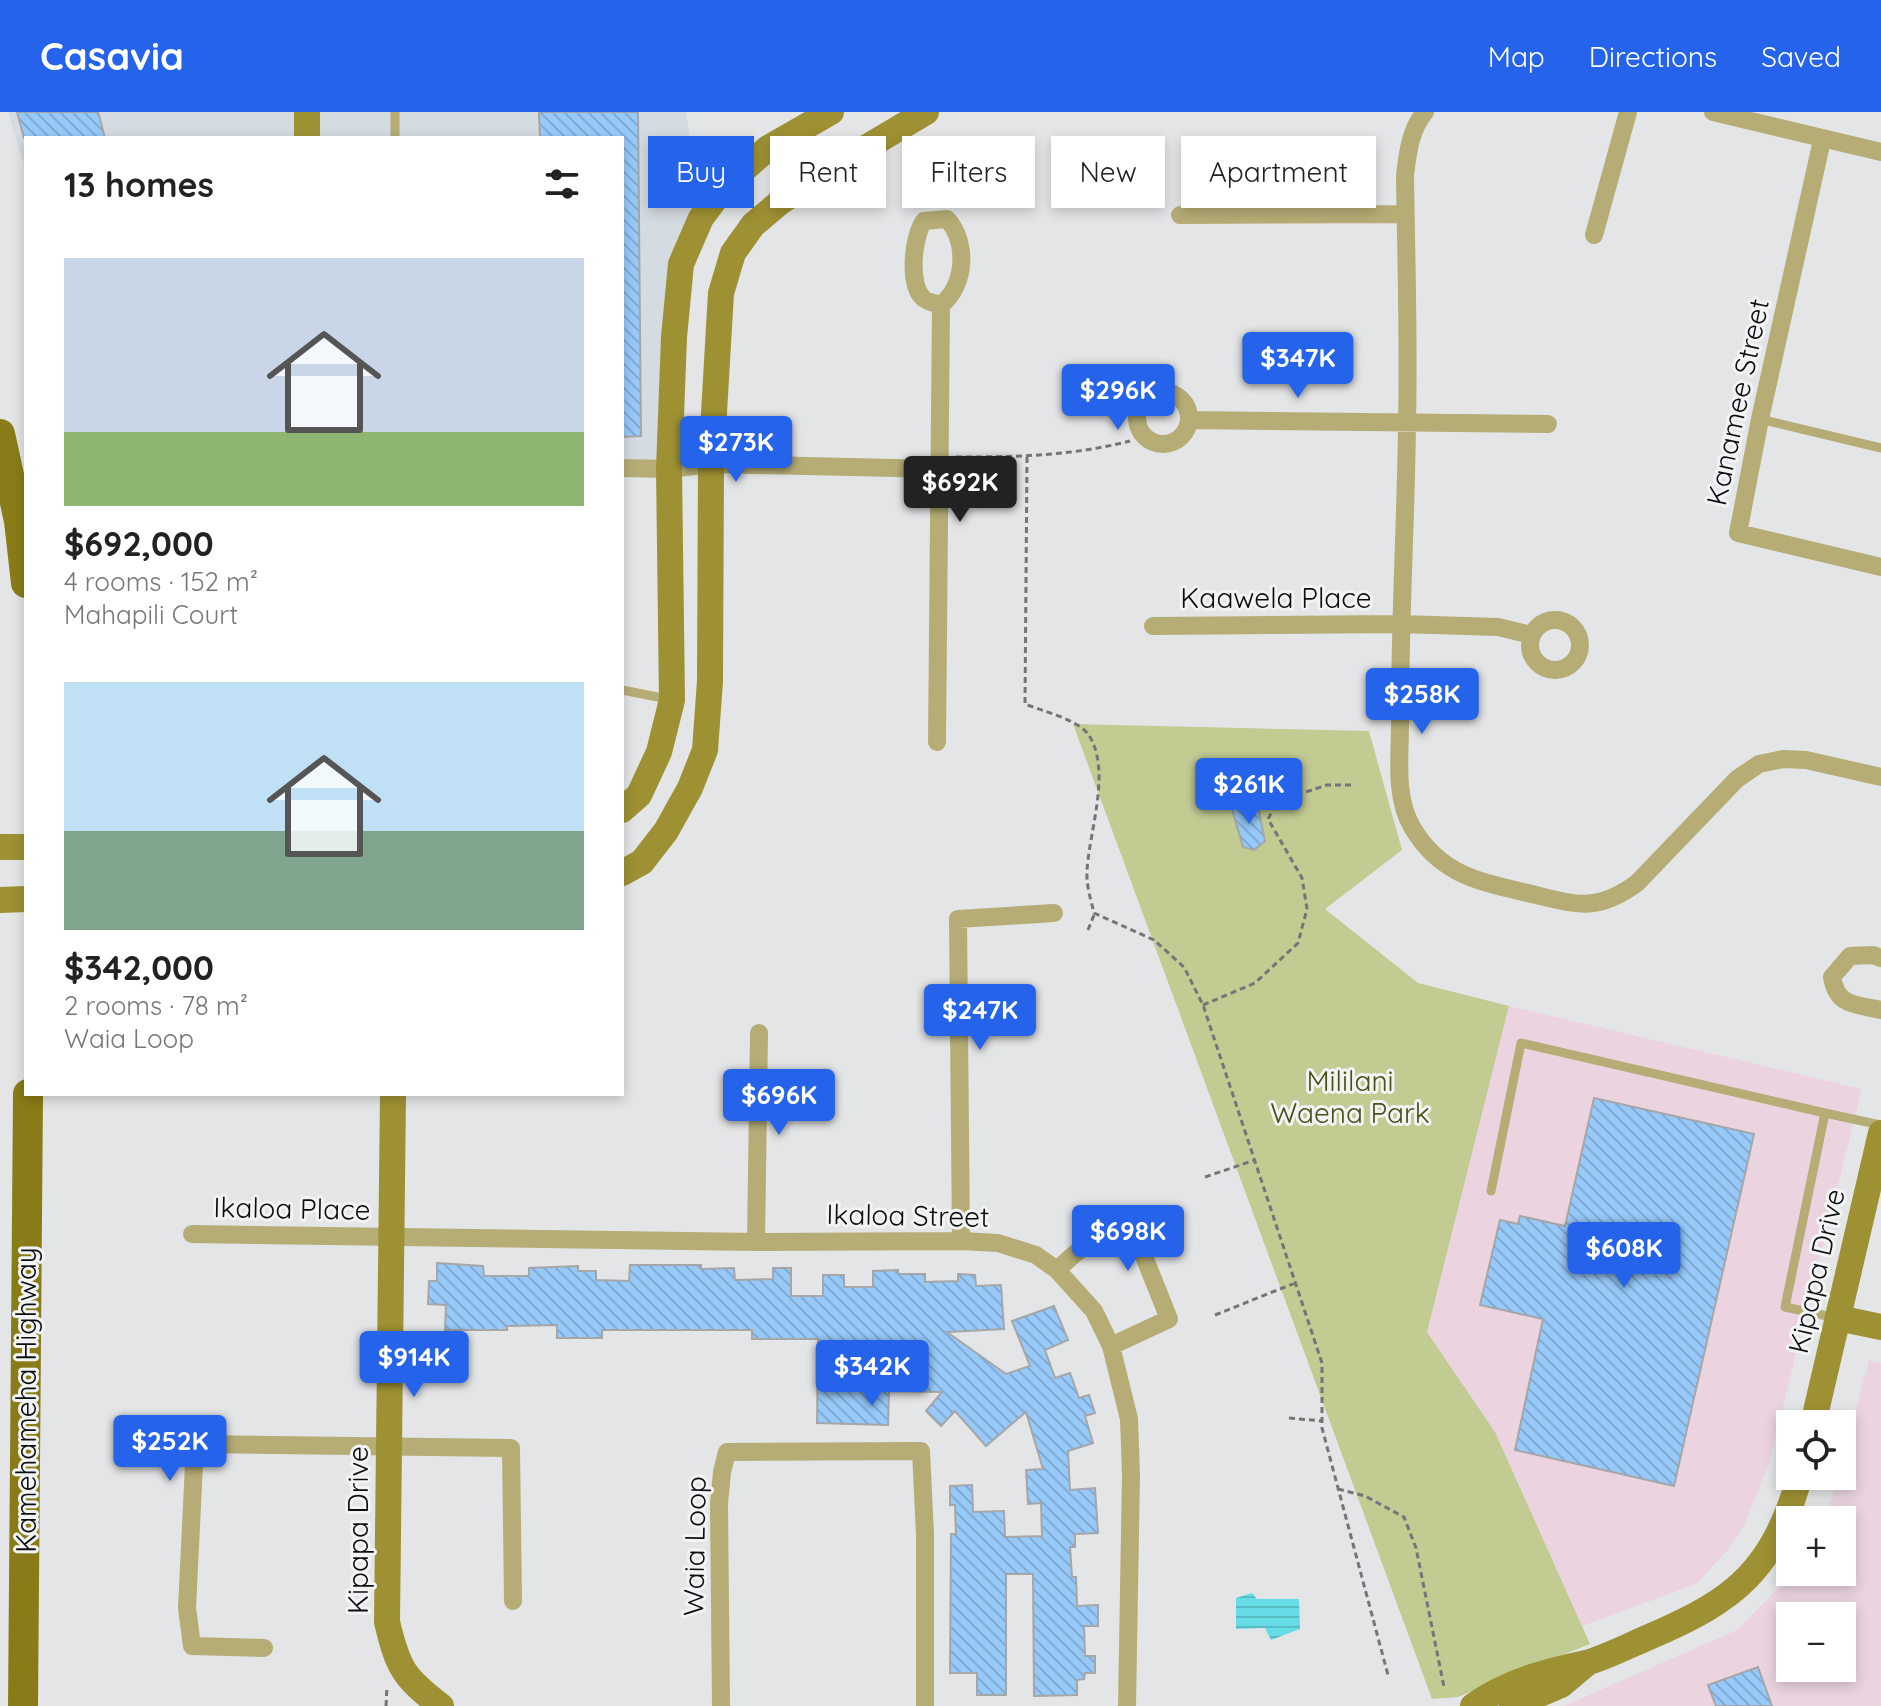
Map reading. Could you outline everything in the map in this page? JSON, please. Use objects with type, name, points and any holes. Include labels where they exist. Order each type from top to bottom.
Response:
[{"type":"main road","points":[[0,434],[19,521],[24,565]]},
{"type":"main road","name":"Kamehameha Highway","points":[[23,1706],[28,1096]]},
{"type":"street","points":[[307,112],[307,136]]},
{"type":"street","points":[[624,808],[639,795],[659,752],[672,700],[669,469],[674,337],[681,264],[701,218],[725,186],[768,148],[831,112]]},
{"type":"street","points":[[1425,112],[1417,122],[1409,144],[1405,175],[1408,422],[1400,624],[1401,794],[1411,826],[1429,851],[1470,879],[1572,903],[1597,905],[1619,897],[1637,883],[1737,779],[1759,764],[1783,759],[1806,760],[1881,777]]},
{"type":"street","points":[[1594,235],[1628,112]]},
{"type":"street","points":[[1713,112],[1881,152]]},
{"type":"street","points":[[624,872],[642,862],[666,831],[690,788],[705,750],[710,681],[711,464],[721,293],[733,253],[753,225],[779,203],[924,113]]},
{"type":"street","name":"Kanamee Street","points":[[1822,140],[1738,533],[1881,567]]},
{"type":"street","points":[[1180,215],[1405,214]]},
{"type":"street","points":[[937,742],[946,463],[941,305]]},
{"type":"street","points":[[1189,420],[1548,424]]},
{"type":"street","points":[[624,468],[669,469],[711,464],[946,463]]},
{"type":"street","name":"Kaawela Place","points":[[1153,626],[1400,624],[1498,627],[1531,635]]},
{"type":"street","points":[[0,847],[24,847]]},
{"type":"street","points":[[0,900],[24,899]]},
{"type":"street","points":[[961,1241],[958,919],[1054,913]]},
{"type":"street","points":[[1881,958],[1873,955],[1850,956],[1832,977],[1835,992],[1845,1002],[1881,1010]]},
{"type":"street","points":[[756,1242],[759,1033]]},
{"type":"street","name":"Kipapa Drive","points":[[393,1096],[387,1622],[394,1651],[408,1680],[441,1706]]},
{"type":"street","name":"Kipapa Drive","points":[[1816,1410],[1874,1190],[1881,1133]]},
{"type":"street","points":[[1057,1270],[1081,1247],[1104,1235],[1117,1230],[1130,1231],[1137,1239],[1169,1319],[1111,1346]]},
{"type":"street","name":"Ikaloa Place","points":[[192,1234],[391,1238]]},
{"type":"street","name":"Ikaloa Street","points":[[391,1238],[961,1241],[998,1243],[1036,1255],[1057,1270],[1094,1311],[1111,1346],[1129,1419],[1127,1706]]},
{"type":"street","points":[[1838,1318],[1881,1327]]},
{"type":"street","points":[[264,1648],[192,1646],[187,1608],[195,1444],[511,1448],[513,1601]]},
{"type":"street","name":"Waia Loop","points":[[721,1706],[719,1494],[727,1452],[921,1451],[925,1535],[925,1706]]},
{"type":"street","points":[[1473,1706],[1495,1690],[1553,1669],[1589,1662],[1677,1625],[1716,1604],[1745,1581],[1772,1549],[1796,1490]]},
{"type":"street","points":[[1512,1706],[1561,1685],[1589,1662]]},
{"type":"lane","points":[[395,112],[395,136]]},
{"type":"lane","points":[[1760,419],[1881,448]]},
{"type":"lane","points":[[624,690],[672,700]]},
{"type":"lane","points":[[1491,1191],[1521,1043],[1881,1125]]},
{"type":"lane","points":[[1825,1113],[1785,1307],[1838,1318]]},
{"type":"path","points":[[946,463],[1090,451],[1130,441]]},
{"type":"path","points":[[1027,457],[1025,704],[1067,719],[1090,735],[1098,762],[1097,808],[1086,876],[1094,913],[1088,930]]},
{"type":"path","points":[[1203,1005],[1255,983],[1298,943],[1307,909],[1302,878],[1268,819],[1278,801],[1327,785],[1352,785]]},
{"type":"path","points":[[1094,913],[1154,940],[1184,967],[1203,1005],[1322,1363],[1322,1421],[1388,1675]]},
{"type":"path","points":[[1205,1177],[1255,1160]]},
{"type":"path","points":[[1215,1315],[1295,1283]]},
{"type":"path","points":[[1289,1418],[1322,1421]]},
{"type":"path","points":[[1338,1489],[1365,1496],[1404,1517],[1416,1548],[1444,1687]]},
{"type":"shaded area","points":[[8,112],[686,112],[689,136],[648,136],[648,208],[700,208],[701,218],[686,250],[669,469],[624,468],[624,136],[24,136],[24,164]]},
{"type":"shaded area","points":[[1509,1006],[1862,1089],[1782,1410],[1776,1410],[1776,1435],[1769,1463],[1745,1524],[1726,1552],[1696,1584],[1582,1626],[1495,1432],[1427,1332]]},
{"type":"shaded area","points":[[1869,1360],[1881,1363],[1881,1706],[1564,1706],[1737,1630],[1780,1586],[1856,1586],[1856,1506],[1830,1506],[1834,1490],[1856,1490],[1856,1410]]},
{"type":"green space","name":"Mililani Waena Park","points":[[1073,724],[1369,731],[1402,850],[1325,909],[1418,983],[1509,1006],[1427,1332],[1495,1432],[1590,1644],[1458,1697],[1432,1699]]},
{"type":"water","points":[[1252,1593],[1257,1599],[1299,1599],[1300,1629],[1271,1640],[1265,1628],[1236,1629],[1236,1598]]},
{"type":"building","points":[[17,112],[98,112],[104,136],[24,136]]},
{"type":"building","points":[[539,112],[638,112],[641,436],[624,437],[624,136],[540,136]]},
{"type":"building","points":[[1257,803],[1265,841],[1254,850],[1243,847],[1232,809]]},
{"type":"building","points":[[1594,1098],[1754,1134],[1674,1486],[1515,1450],[1543,1319],[1480,1305],[1500,1220],[1518,1224],[1520,1216],[1565,1226]]},
{"type":"building","points":[[437,1263],[483,1266],[484,1276],[529,1276],[529,1268],[578,1266],[578,1271],[596,1271],[596,1280],[629,1281],[630,1265],[734,1268],[735,1280],[773,1279],[773,1268],[791,1268],[791,1296],[823,1296],[823,1275],[844,1275],[844,1287],[873,1287],[873,1271],[898,1270],[898,1274],[925,1274],[925,1282],[958,1281],[958,1274],[975,1275],[976,1286],[1001,1285],[1004,1329],[947,1332],[1006,1374],[1030,1366],[1012,1321],[1054,1306],[1068,1340],[1045,1350],[1055,1378],[1070,1373],[1079,1398],[1089,1395],[1095,1413],[1085,1416],[1093,1443],[1068,1451],[1070,1490],[1095,1488],[1098,1533],[1075,1534],[1075,1547],[1070,1547],[1072,1577],[1076,1577],[1077,1606],[1098,1605],[1098,1626],[1084,1626],[1085,1656],[1095,1656],[1095,1673],[1085,1673],[1084,1679],[1077,1680],[1077,1695],[1034,1696],[1033,1574],[1006,1574],[1006,1695],[977,1695],[977,1673],[950,1673],[951,1534],[956,1534],[955,1505],[950,1505],[950,1486],[972,1485],[973,1512],[1004,1511],[1005,1537],[1042,1536],[1041,1503],[1028,1504],[1026,1470],[1043,1469],[1026,1412],[986,1446],[955,1411],[941,1426],[926,1411],[942,1392],[889,1391],[888,1425],[817,1423],[818,1339],[752,1339],[752,1330],[602,1330],[602,1338],[557,1338],[557,1325],[507,1326],[507,1330],[445,1330],[446,1305],[428,1304],[429,1281],[437,1281]]},
{"type":"building","points":[[1758,1667],[1772,1706],[1716,1706],[1708,1685]]}]
